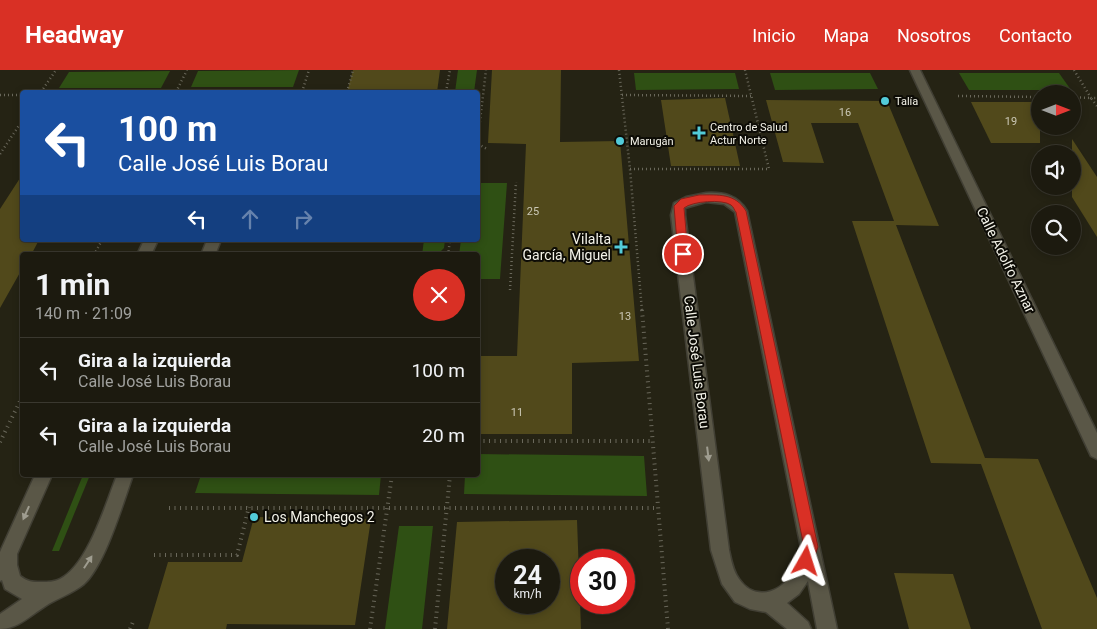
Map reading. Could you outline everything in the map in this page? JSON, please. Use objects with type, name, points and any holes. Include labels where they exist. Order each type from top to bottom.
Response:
[{"type":"street","name":"Calle Adolfo Aznar","points":[[915,70],[1097,451]]},
{"type":"street","name":"Calle José Luis Borau","points":[[801,629],[790,618],[768,603],[747,599],[732,586],[725,574],[678,215],[679,206],[699,198],[722,199],[735,203],[741,211],[827,629]]},
{"type":"street","points":[[0,572],[43,477]]},
{"type":"street","points":[[0,625],[51,591],[66,586],[79,576],[97,548],[124,477]]},
{"type":"street","name":"Calle José Luis Borau","points":[[768,603],[788,594],[802,576],[811,547]]},
{"type":"street","points":[[9,551],[8,565],[12,582],[25,591],[51,591]]},
{"type":"path","points":[[42,90],[56,70]]},
{"type":"path","points":[[177,90],[187,70]]},
{"type":"path","points":[[303,90],[309,70]]},
{"type":"path","points":[[348,90],[353,70]]},
{"type":"path","points":[[446,90],[450,70]]},
{"type":"path","points":[[480,121],[486,70]]},
{"type":"path","points":[[619,70],[630,169],[668,629]]},
{"type":"path","points":[[630,169],[769,169],[745,70]]},
{"type":"path","points":[[1074,70],[1097,106]]},
{"type":"path","points":[[0,95],[20,95]]},
{"type":"path","points":[[622,95],[751,96]]},
{"type":"path","points":[[958,96],[1031,97]]},
{"type":"path","points":[[1081,97],[1097,98]]},
{"type":"path","points":[[0,154],[20,124]]},
{"type":"path","points":[[480,145],[487,149]]},
{"type":"path","points":[[510,290],[516,182]]},
{"type":"path","points":[[0,442],[20,401]]},
{"type":"path","points":[[480,441],[652,442]]},
{"type":"path","points":[[370,629],[392,477]]},
{"type":"path","points":[[435,629],[450,477]]},
{"type":"path","points":[[154,555],[237,555],[249,507]]},
{"type":"path","points":[[169,508],[658,508]]},
{"type":"path","points":[[130,629],[133,622]]},
{"type":"green space","points":[[299,70],[293,87],[191,87],[198,71]]},
{"type":"green space","points":[[458,70],[477,70],[474,90],[455,90]]},
{"type":"green space","points":[[170,71],[161,88],[59,88],[69,72]]},
{"type":"green space","points":[[634,73],[735,73],[739,89],[636,90]]},
{"type":"green space","points":[[770,73],[870,73],[878,89],[775,90]]},
{"type":"green space","points":[[959,73],[1059,73],[1067,85],[1031,85],[1031,90],[969,90]]},
{"type":"green space","points":[[480,183],[507,183],[500,279],[480,279],[480,252],[459,252],[461,242],[480,242]]},
{"type":"green space","points":[[424,242],[445,242],[444,248],[440,252],[422,252]]},
{"type":"green space","points":[[480,454],[644,456],[647,496],[464,494],[465,477],[480,477]]},
{"type":"green space","points":[[82,477],[89,477],[59,551],[52,551]]},
{"type":"green space","points":[[200,477],[381,477],[379,495],[195,493]]},
{"type":"green space","points":[[399,526],[433,526],[422,629],[385,629]]},
{"type":"building","points":[[353,70],[440,70],[437,90],[348,90]]},
{"type":"building","points":[[492,70],[561,70],[560,142],[620,141],[639,361],[572,363],[572,434],[480,434],[480,356],[517,356],[526,144],[488,143]]},
{"type":"building","name":"Centro de Salud Actur Norte","points":[[725,98],[740,166],[671,166],[661,100]]},
{"type":"building","points":[[766,100],[887,101],[939,226],[896,225],[985,458],[1038,459],[1097,598],[1097,629],[1042,629],[981,464],[931,463],[852,221],[894,221],[858,123],[811,123],[824,163],[783,162]]},
{"type":"building","points":[[971,102],[1031,102],[1031,135],[1040,135],[1040,143],[991,143]]},
{"type":"building","points":[[1081,153],[1097,177],[1097,237],[1081,211],[1081,205],[1077,205],[1072,195],[1081,195]]},
{"type":"building","points":[[20,178],[20,242],[38,242],[33,252],[20,252],[20,273],[0,308],[0,209]]},
{"type":"building","points":[[254,517],[371,519],[355,625],[227,624],[226,629],[148,629],[168,562],[242,562]]},
{"type":"building","points":[[577,520],[578,549],[570,549],[570,614],[580,614],[581,629],[447,629],[457,522]]},
{"type":"building","points":[[894,573],[953,574],[971,629],[909,629]]},
{"type":"place","name":"Talía","points":[[885,101]]},
{"type":"place","name":"Centro de Salud Actur Norte","points":[[699,133]]},
{"type":"place","name":"Marugán","points":[[620,141]]},
{"type":"place","name":"Vilalta García, Miguel","points":[[621,247]]},
{"type":"place","name":"Los Manchegos 2","points":[[254,517]]},
{"type":"route","points":[[683,254],[678,215],[679,206],[699,198],[722,199],[735,203],[741,211],[811,547],[806,561]]}]
